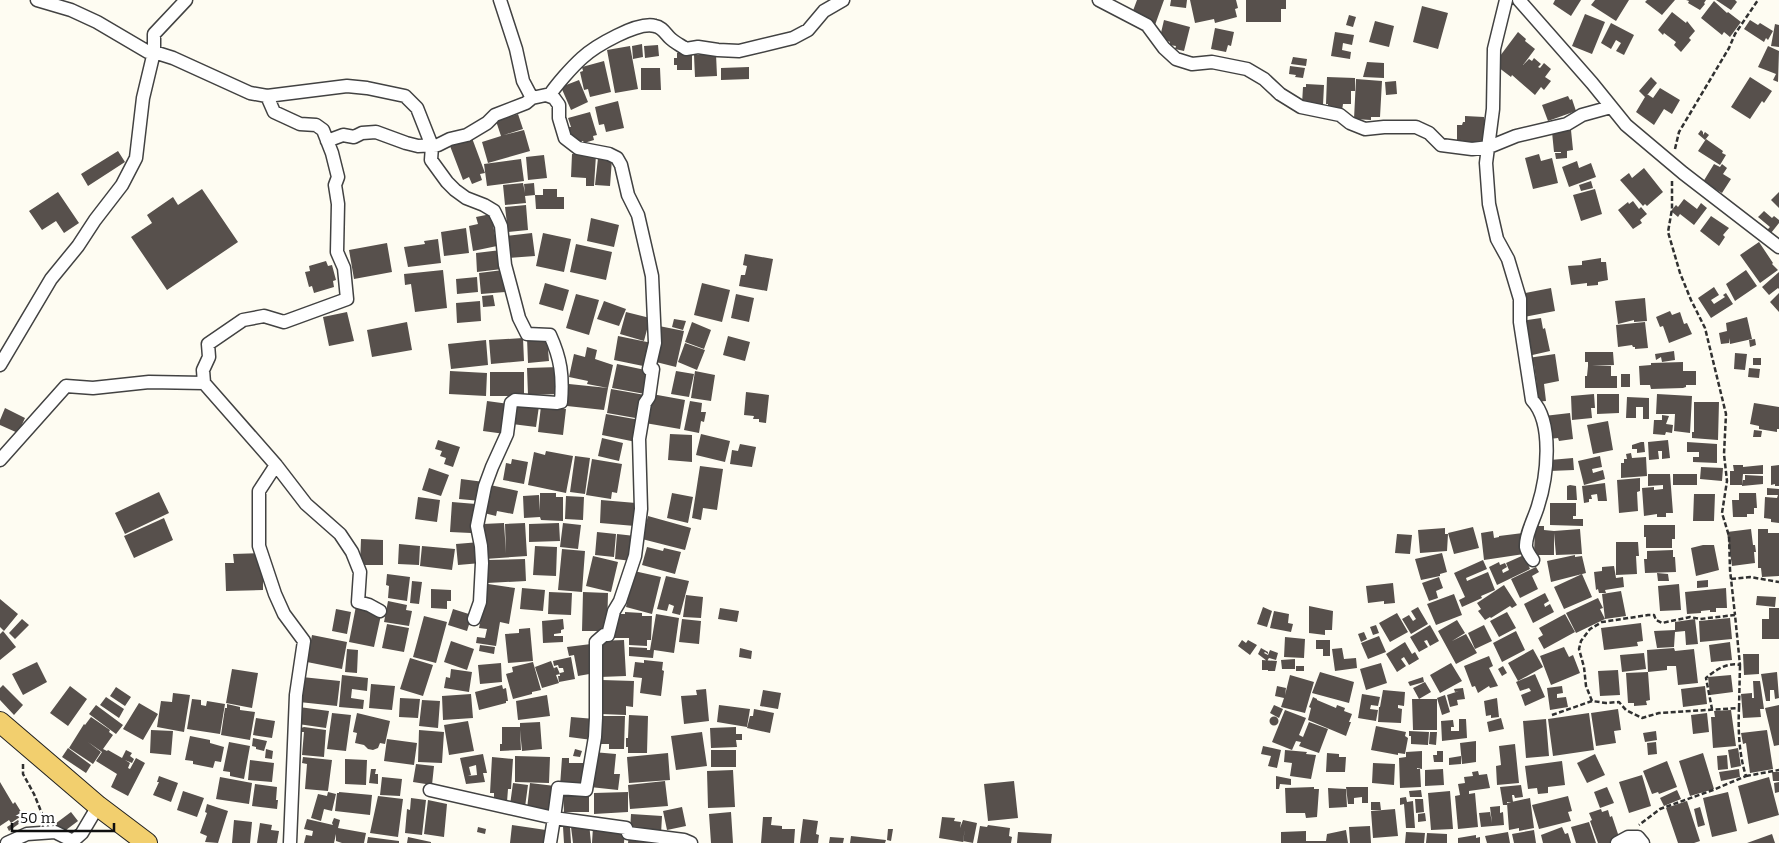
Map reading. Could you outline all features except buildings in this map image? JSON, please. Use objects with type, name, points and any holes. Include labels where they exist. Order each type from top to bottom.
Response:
[{"type":"main road","points":[[0,722],[98,806],[147,843]]},
{"type":"street","points":[[37,0],[71,10],[97,22],[148,52],[173,58],[250,93],[267,96],[347,86],[374,89],[405,96],[417,108],[432,146],[431,160],[451,186],[466,198],[494,211],[501,226],[505,266],[524,331],[527,334],[550,335],[557,350],[562,373],[561,402],[515,400],[511,403],[507,434],[492,466],[477,526],[482,564],[480,602],[474,619]]},
{"type":"street","points":[[0,365],[51,279],[78,246],[122,185],[136,158],[143,98],[154,52],[154,34],[186,0]]},
{"type":"street","points":[[500,0],[516,50],[523,81],[532,98]]},
{"type":"street","points":[[549,96],[557,84],[582,58],[603,44],[636,27],[654,25],[663,30],[670,39],[686,49],[698,46],[718,50],[740,51],[793,38],[808,30],[824,11],[844,0]]},
{"type":"street","points":[[1099,0],[1148,25],[1164,48],[1176,59],[1192,64],[1212,62],[1247,69],[1264,79],[1280,94],[1301,107],[1340,116],[1350,123],[1365,129],[1384,127],[1416,128],[1429,132],[1442,145],[1472,148],[1489,147],[1516,136],[1567,124],[1582,115],[1611,107]]},
{"type":"street","points":[[1506,0],[1494,49],[1493,109],[1486,163],[1489,204],[1497,240],[1508,259],[1520,299],[1520,322],[1532,400],[1539,407],[1542,416],[1547,455],[1538,505],[1530,526],[1526,545],[1528,553],[1534,560]]},
{"type":"street","points":[[1519,0],[1626,125],[1672,164],[1779,247]]},
{"type":"street","points":[[267,96],[274,112],[300,124],[316,125],[323,130],[332,153],[338,177],[335,185],[338,204],[337,252],[344,268],[347,299],[284,322],[264,316],[243,320],[236,324],[208,344],[209,357],[203,370],[204,383],[276,465],[306,504],[340,534],[352,552],[360,572],[358,602],[380,611]]},
{"type":"street","points":[[327,142],[343,135],[354,137],[362,133],[376,132],[418,146],[438,145],[450,139],[467,135],[487,123],[495,115],[526,103],[532,98],[549,96],[554,98],[559,105],[565,138],[578,148],[610,154],[617,158],[621,164],[628,195],[638,215],[652,276],[655,344],[649,368],[653,369],[649,397],[645,403],[639,439],[641,509],[635,556],[620,601],[614,611],[608,635],[604,635],[596,642],[595,737],[586,790],[558,788],[550,843]]},
{"type":"street","points":[[0,460],[66,386],[93,388],[150,382],[204,383]]},
{"type":"street","points":[[276,465],[259,491],[260,546],[274,594],[284,614],[304,641],[296,695],[290,843]]},
{"type":"street","points":[[430,790],[554,818],[626,828],[628,832],[684,840],[691,843]]},
{"type":"street","points":[[7,843],[27,834],[55,832],[73,842],[82,833],[98,806]]},
{"type":"street","points":[[1622,840],[1638,837],[1643,843]]},
{"type":"path","points":[[1746,776],[1739,733],[1740,665],[1731,579],[1729,536],[1722,513],[1727,481],[1724,454],[1726,414],[1705,328],[1680,273],[1668,232],[1672,209],[1672,164],[1679,132],[1729,48],[1735,34],[1758,0]]},
{"type":"path","points":[[1731,579],[1750,577],[1779,582]]},
{"type":"path","points":[[1592,701],[1586,686],[1584,667],[1579,649],[1581,641],[1590,629],[1602,622],[1648,614],[1654,615],[1656,620],[1662,623],[1690,617],[1700,619],[1735,615]]},
{"type":"path","points":[[1712,709],[1706,678],[1715,670],[1737,664],[1740,665]]},
{"type":"path","points":[[1552,715],[1592,701],[1619,702],[1626,710],[1642,718],[1659,713],[1739,708]]},
{"type":"path","points":[[23,742],[23,774],[34,794],[45,822],[55,832]]},
{"type":"path","points":[[1622,840],[1660,809],[1746,776],[1779,770]]}]
